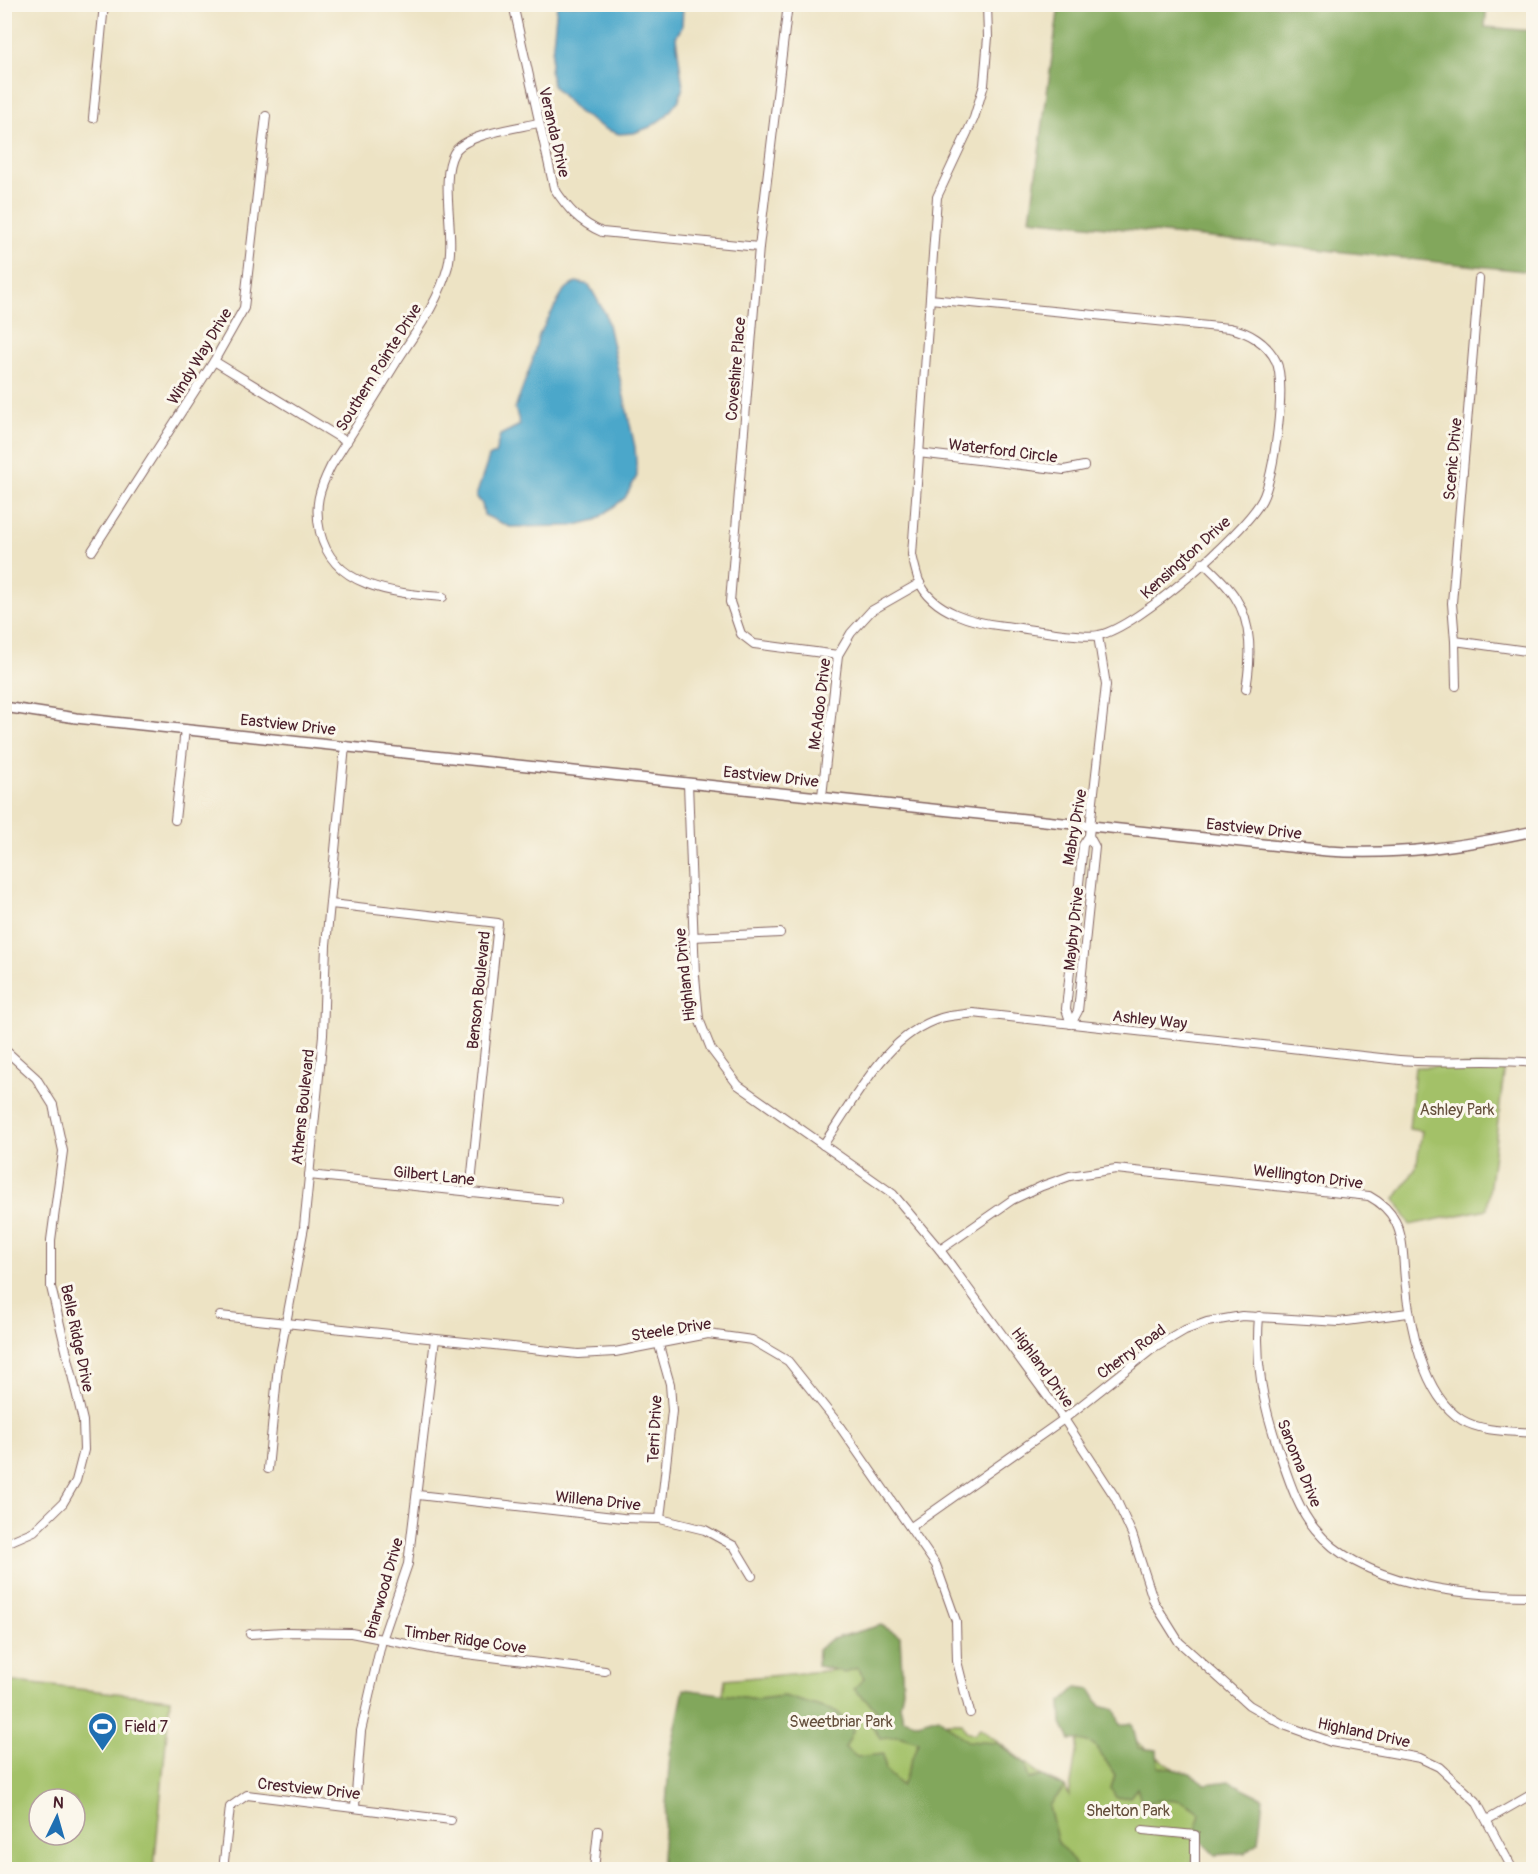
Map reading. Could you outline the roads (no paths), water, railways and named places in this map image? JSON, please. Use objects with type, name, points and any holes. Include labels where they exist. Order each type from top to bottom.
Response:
[{"type":"street","points":[[93,118],[104,4]]},
{"type":"street","name":"Veranda Drive","points":[[513,4],[554,188],[569,211],[586,225],[602,232],[759,247]]},
{"type":"street","name":"Coveshire Place","points":[[788,4],[759,247],[730,602],[741,634],[754,644],[838,655]]},
{"type":"street","name":"Kensington Drive","points":[[930,299],[1229,328],[1241,331],[1260,342],[1276,361],[1281,379],[1273,470],[1262,499],[1243,524],[1203,562],[1125,625],[1098,636],[978,623],[958,616],[938,603],[920,583],[912,555],[937,196],[974,118],[984,85],[988,37],[987,4]]},
{"type":"street","name":"Windy Way Drive","points":[[92,551],[214,361],[244,309],[266,116]]},
{"type":"street","name":"Southern Pointe Drive","points":[[443,597],[399,593],[354,579],[335,564],[324,547],[317,513],[319,491],[346,442],[436,300],[448,265],[450,232],[448,172],[454,153],[465,143],[538,123]]},
{"type":"street","name":"Scenic Drive","points":[[1456,686],[1452,603],[1479,279]]},
{"type":"street","points":[[214,361],[346,442]]},
{"type":"street","name":"Waterford Circle","points":[[918,453],[1064,470],[1084,466]]},
{"type":"street","points":[[1203,562],[1236,597],[1247,624],[1251,658],[1246,689]]},
{"type":"street","name":"McAdoo Drive","points":[[822,796],[838,655],[850,633],[871,611],[920,583]]},
{"type":"street","name":"Mabry Drive","points":[[1071,1024],[1066,1009],[1083,845],[1089,836],[1106,686],[1098,636]]},
{"type":"street","points":[[1455,641],[1533,652]]},
{"type":"street","name":"Eastview Drive","points":[[4,707],[44,714],[1327,851],[1379,854],[1453,848],[1533,831]]},
{"type":"street","points":[[175,820],[185,729]]},
{"type":"street","name":"Athens Boulevard","points":[[268,1469],[278,1366],[303,1227],[309,1175],[323,1035],[326,945],[345,746]]},
{"type":"street","name":"Highland Drive","points":[[688,783],[692,937],[699,1019],[711,1049],[738,1085],[893,1194],[940,1250],[1064,1419],[1115,1497],[1132,1534],[1154,1602],[1179,1642],[1249,1705],[1284,1725],[1331,1742],[1420,1758],[1439,1767],[1476,1801],[1513,1869]]},
{"type":"street","name":"Maybry Drive","points":[[1071,1024],[1078,1011],[1095,848],[1089,836]]},
{"type":"street","name":"Benson Boulevard","points":[[331,904],[498,923],[470,1192]]},
{"type":"street","points":[[692,937],[780,933]]},
{"type":"street","name":"Ashley Way","points":[[823,1145],[885,1053],[913,1030],[941,1018],[973,1013],[1429,1063],[1505,1060],[1533,1063]]},
{"type":"street","name":"Belle Ridge Drive","points":[[4,1049],[36,1078],[53,1105],[63,1151],[51,1240],[51,1287],[83,1421],[84,1450],[76,1481],[63,1503],[34,1531],[4,1544]]},
{"type":"street","name":"Wellington Drive","points":[[940,1250],[1012,1200],[1042,1186],[1070,1176],[1116,1169],[1358,1194],[1382,1203],[1395,1221],[1402,1247],[1408,1312],[1427,1376],[1444,1404],[1462,1420],[1490,1430],[1533,1433]]},
{"type":"street","name":"Gilbert Lane","points":[[309,1175],[557,1201]]},
{"type":"street","name":"Cherry Road","points":[[911,1527],[1064,1419],[1151,1350],[1185,1330],[1225,1318],[1259,1316],[1339,1322],[1408,1312]]},
{"type":"street","name":"Steele Drive","points":[[220,1316],[578,1354],[615,1352],[658,1342],[708,1335],[726,1335],[752,1340],[788,1361],[836,1421],[936,1565],[947,1590],[956,1621],[957,1661],[970,1713]]},
{"type":"street","name":"Sanoma Drive","points":[[1259,1316],[1257,1350],[1266,1414],[1301,1508],[1315,1530],[1335,1548],[1369,1568],[1397,1579],[1487,1596],[1533,1600]]},
{"type":"street","name":"Briarwood Drive","points":[[355,1806],[361,1731],[382,1640],[408,1564],[418,1496],[435,1339]]},
{"type":"street","name":"Terri Drive","points":[[658,1342],[670,1384],[672,1411],[660,1519]]},
{"type":"street","name":"Willena Drive","points":[[418,1496],[623,1518],[660,1519],[705,1530],[734,1546],[752,1576]]},
{"type":"street","points":[[1533,1576],[1533,1600]]},
{"type":"street","name":"Timber Ridge Cove","points":[[250,1634],[351,1633],[442,1652],[605,1671]]},
{"type":"street","points":[[1487,1821],[1533,1793]]},
{"type":"street","name":"Crestview Drive","points":[[223,1869],[230,1807],[236,1800],[247,1795],[355,1806],[451,1820]]},
{"type":"street","points":[[1143,1830],[1195,1835],[1195,1869]]},
{"type":"street","points":[[594,1869],[598,1831]]},
{"type":"water","points":[[557,5],[683,5],[682,27],[676,37],[683,87],[679,100],[666,116],[650,127],[634,133],[619,134],[605,129],[578,112],[553,86],[550,73]]},
{"type":"water","points":[[576,282],[589,285],[606,315],[635,447],[637,476],[625,498],[596,520],[572,526],[510,527],[484,515],[482,504],[476,496],[489,457],[495,454],[500,435],[520,425],[515,408],[532,362],[538,337],[564,290]]},
{"type":"place","name":"Field 7","points":[[103,1752]]},
{"type":"park label","name":"Ashley Park","points":[[1457,1109]]},
{"type":"park label","name":"Sweetbriar Park","points":[[841,1721]]},
{"type":"park label","name":"Shelton Park","points":[[1128,1810]]}]
